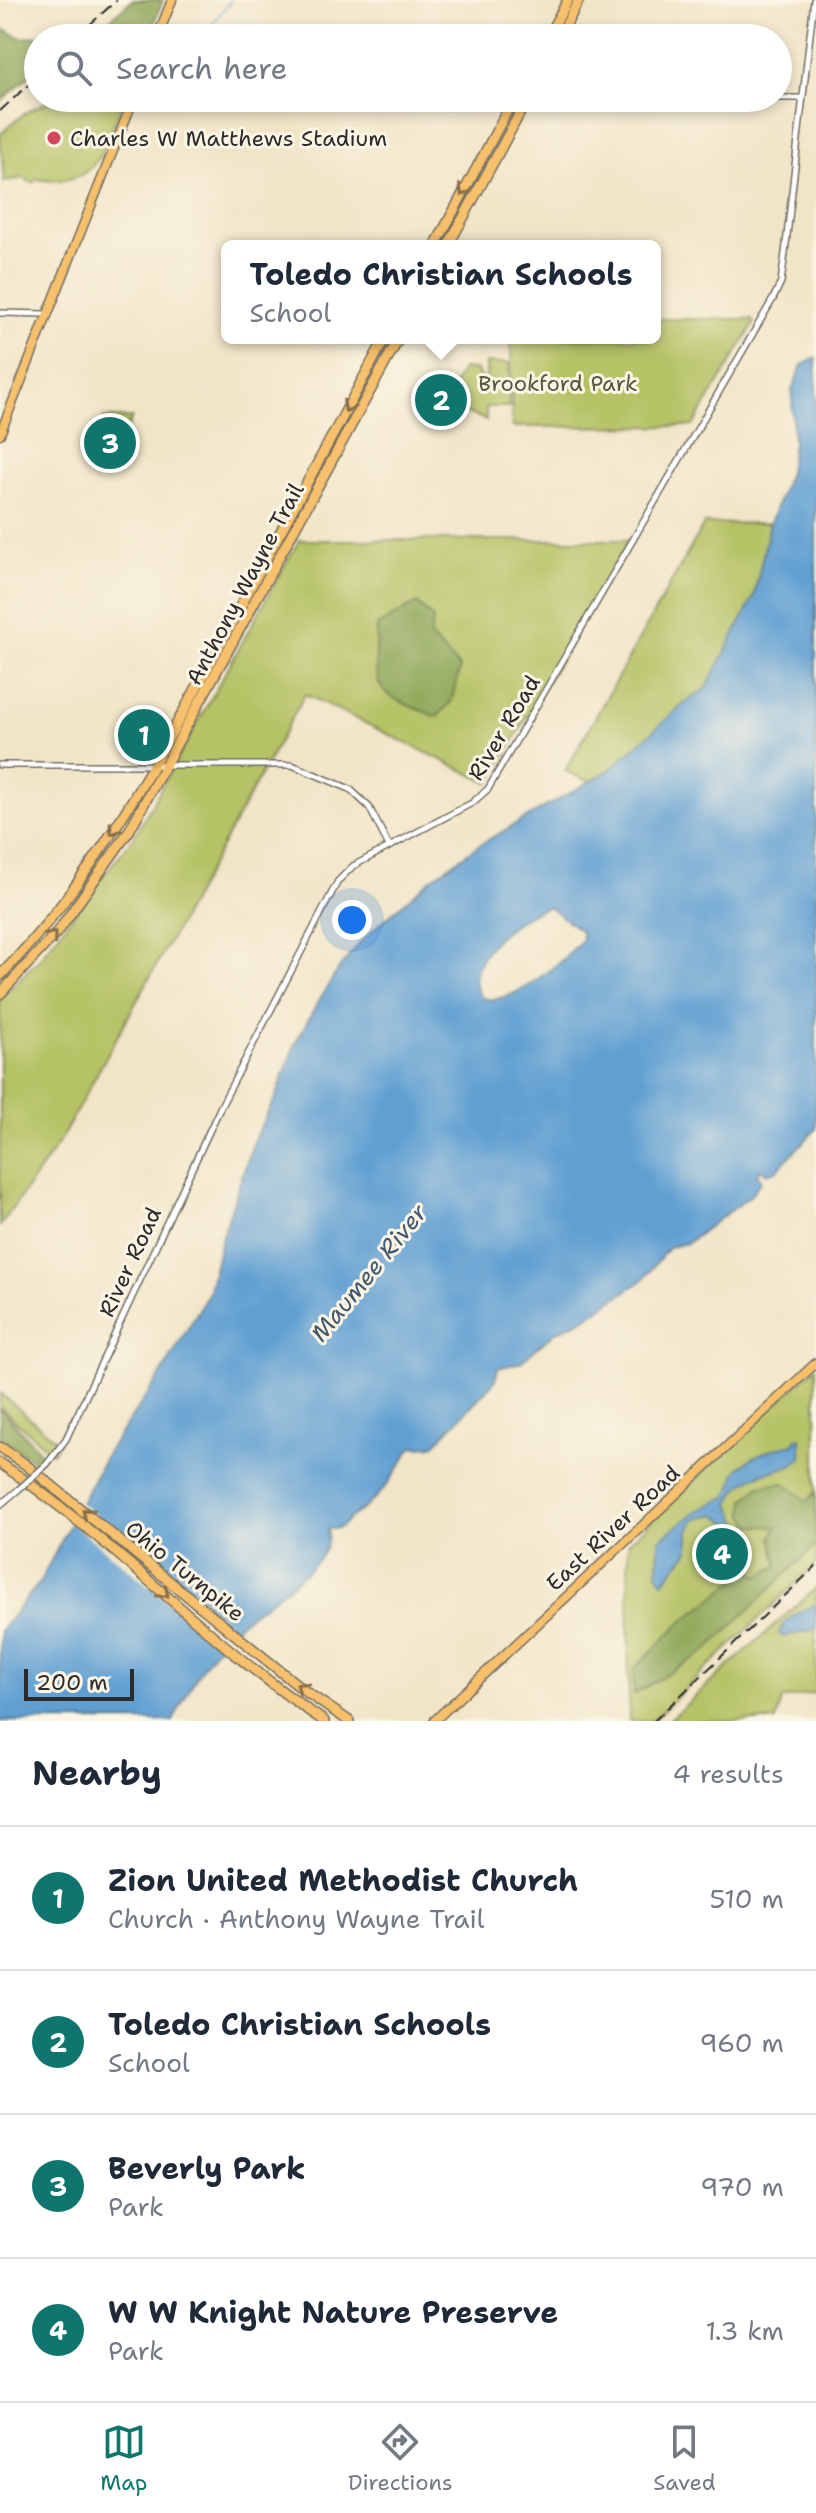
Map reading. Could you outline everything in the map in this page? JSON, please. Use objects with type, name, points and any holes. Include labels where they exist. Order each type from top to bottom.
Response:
[{"type":"highway","points":[[556,24],[568,0]]},
{"type":"highway","points":[[566,24],[579,0]]},
{"type":"highway","points":[[438,240],[507,112]]},
{"type":"highway","points":[[486,175],[510,112]]},
{"type":"highway","points":[[451,240],[520,112]]},
{"type":"highway","name":"Anthony Wayne Trail","points":[[0,976],[28,947],[89,871],[155,764],[382,344]]},
{"type":"highway","name":"Anthony Wayne Trail","points":[[0,994],[59,930],[129,831],[168,765],[396,344]]},
{"type":"highway","points":[[168,765],[167,753],[184,710]]},
{"type":"highway","points":[[129,831],[156,775],[155,764]]},
{"type":"highway","name":"Ohio Turnpike","points":[[0,1447],[349,1721]]},
{"type":"highway","name":"Ohio Turnpike","points":[[0,1463],[61,1507],[324,1721]]},
{"type":"main road","points":[[163,24],[172,0]]},
{"type":"main road","points":[[0,434],[128,112]]},
{"type":"main road","name":"East River Road","points":[[434,1721],[816,1363]]},
{"type":"street","name":"River Road","points":[[0,1505],[47,1464],[66,1439],[221,1106],[310,931],[344,873],[472,803],[494,782],[773,299],[782,272],[814,0]]},
{"type":"street","points":[[792,98],[802,98]]},
{"type":"street","points":[[0,313],[48,314]]},
{"type":"street","points":[[0,765],[292,765],[350,789],[365,802],[389,846]]},
{"type":"green space","points":[[132,0],[163,0],[154,24],[105,24]]},
{"type":"green space","points":[[0,28],[24,38],[24,81],[0,102]]},
{"type":"green space","name":"Charles W Matthews Stadium","points":[[28,112],[119,112],[97,161],[74,178],[57,181],[36,179],[33,183],[22,178],[4,182],[0,135]]},
{"type":"green space","name":"Brookford Park","points":[[661,319],[752,319],[754,324],[693,426],[512,427],[511,344],[661,344]]},
{"type":"green space","points":[[486,363],[509,363],[509,407],[486,407],[486,420],[449,406],[446,399],[462,369],[476,370],[486,385]]},
{"type":"green space","points":[[104,418],[132,418],[109,469],[95,469]]},
{"type":"green space","points":[[770,523],[754,597],[716,676],[706,689],[687,701],[624,760],[591,782],[565,771],[704,524]]},
{"type":"green space","points":[[299,540],[629,540],[489,783],[305,694],[60,1141],[0,1226],[0,999],[39,959],[135,835]]},
{"type":"green space","points":[[417,603],[433,619],[430,637],[460,668],[451,702],[437,717],[389,695],[378,678],[377,626]]},
{"type":"green space","points":[[816,1367],[816,1564],[652,1721],[629,1721],[628,1543]]},
{"type":"green space","points":[[0,1393],[59,1443],[52,1453],[0,1407]]},
{"type":"green space","points":[[0,1408],[44,1456],[37,1464],[0,1437]]},
{"type":"green space","points":[[784,1483],[807,1501],[816,1492],[816,1545],[706,1651],[634,1694],[634,1669],[678,1625],[751,1568],[758,1576],[778,1566],[772,1538],[777,1527],[752,1526],[744,1513],[745,1500],[760,1486]]},
{"type":"green space","points":[[816,1588],[816,1693],[782,1699],[776,1721],[668,1721]]},
{"type":"water","name":"Maumee River","points":[[816,358],[816,1129],[776,1171],[767,1174],[760,1169],[757,1172],[761,1181],[750,1196],[687,1243],[669,1247],[642,1281],[580,1321],[554,1333],[521,1362],[498,1368],[495,1381],[433,1446],[412,1447],[387,1485],[364,1509],[340,1527],[328,1529],[326,1547],[312,1566],[243,1620],[221,1642],[195,1680],[173,1721],[0,1721],[0,1631],[40,1582],[108,1451],[159,1378],[208,1294],[221,1239],[256,1135],[275,1099],[296,1042],[321,997],[340,967],[365,937],[432,878],[479,845],[608,771],[687,701],[706,689],[754,597],[770,523],[789,472],[793,444],[792,391],[802,365]],"holes":[[[549,907],[581,931],[582,940],[536,980],[508,996],[482,998],[476,984],[477,970],[483,955],[507,929],[536,911]]]},
{"type":"water","points":[[797,1438],[801,1438],[801,1458],[753,1478],[736,1492],[730,1504],[740,1525],[734,1527],[716,1514],[694,1520],[689,1531],[689,1551],[663,1582],[658,1574],[659,1540],[697,1511],[727,1497],[736,1473],[747,1462],[770,1450],[794,1444]]},
{"type":"water","points":[[816,1604],[816,1629],[784,1637],[779,1634],[789,1619]]},
{"type":"pier","points":[[79,1502],[238,1631],[224,1647],[68,1520]]},
{"type":"waterway","points":[[213,24],[231,0]]},
{"type":"railway","points":[[90,24],[117,0]]},
{"type":"railway","points":[[0,111],[24,89]]},
{"type":"railway","points":[[654,1721],[816,1566]]},
{"type":"place","name":"Charles W Matthews Stadium","points":[[54,138]]},
{"type":"place","name":"Toledo Christian Schools","points":[[441,400]]},
{"type":"place","name":"Beverly Park","points":[[110,443]]},
{"type":"place","name":"Zion United Methodist Church","points":[[144,735]]},
{"type":"place","name":"W W Knight Nature Preserve","points":[[722,1554]]}]
